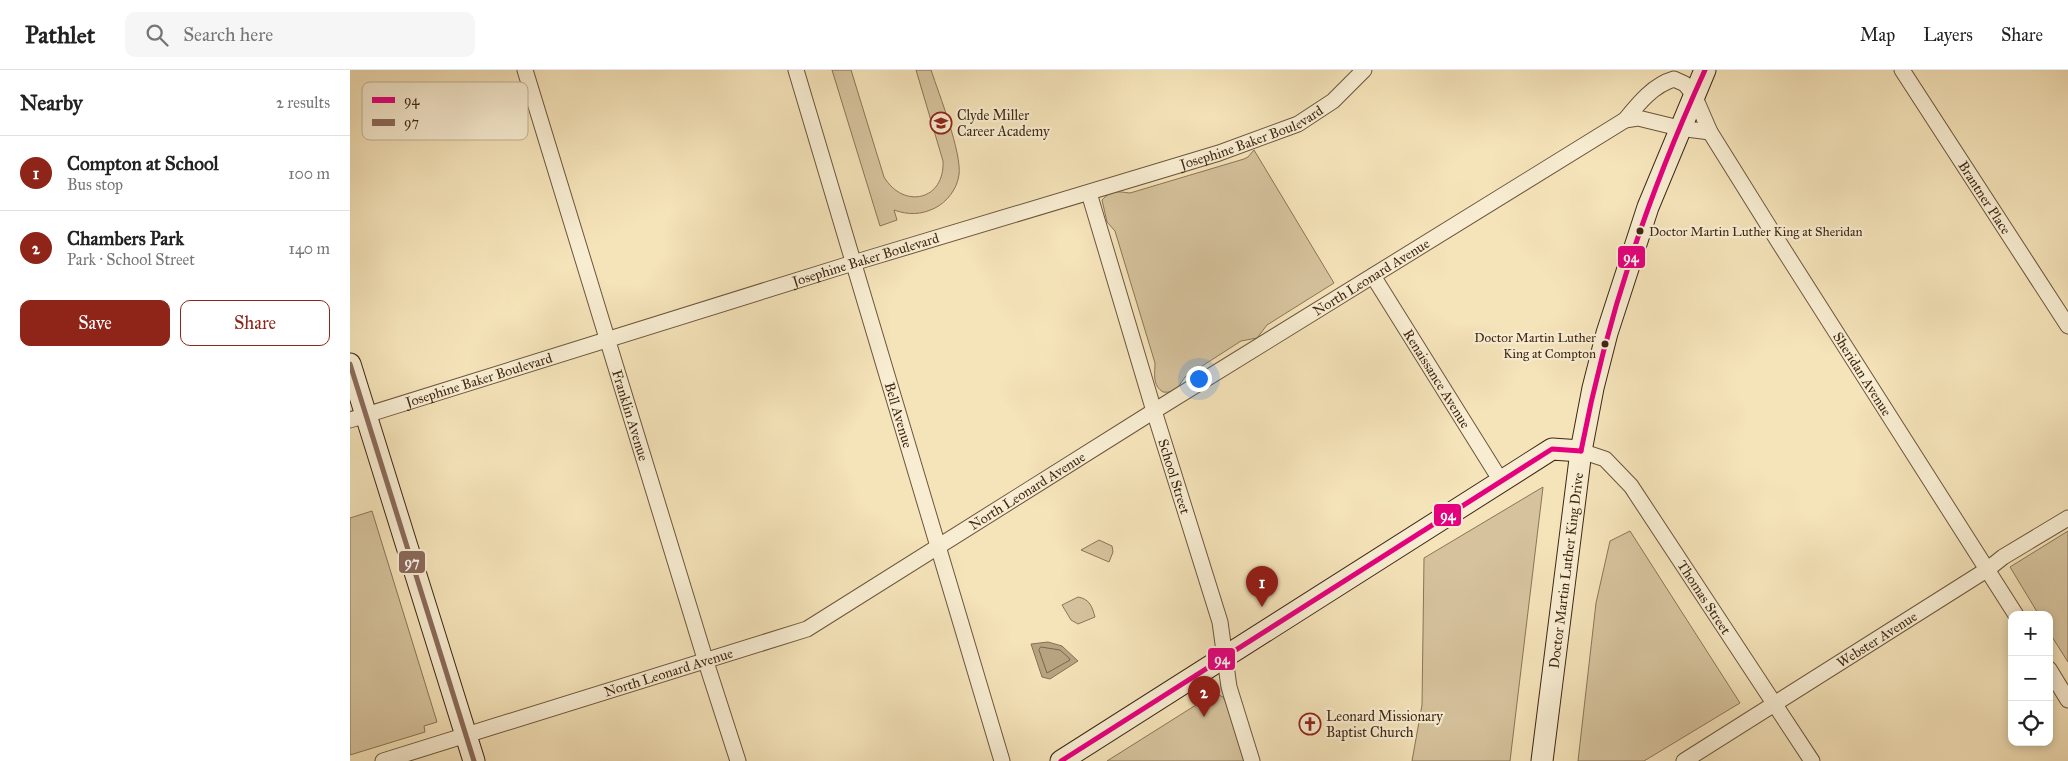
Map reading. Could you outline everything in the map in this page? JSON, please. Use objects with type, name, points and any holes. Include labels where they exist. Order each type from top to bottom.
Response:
[{"type":"main road","name":"Doctor Martin Luther King Drive","points":[[1542,761],[1581,451],[1593,388],[1607,332],[1648,207],[1679,128],[1705,70]]},
{"type":"main road","points":[[350,364],[358,417],[474,761]]},
{"type":"main road","points":[[1061,761],[1225,655],[1552,449],[1581,451]]},
{"type":"street","name":"Franklin Avenue","points":[[525,70],[738,761]]},
{"type":"street","name":"Bell Avenue","points":[[796,70],[1002,761]]},
{"type":"street","name":"Josephine Baker Boulevard","points":[[358,417],[853,263],[1219,153],[1298,124],[1333,101],[1364,70]]},
{"type":"street","name":"Brantner Place","points":[[1902,70],[2068,326]]},
{"type":"street","name":"North Leonard Avenue","points":[[383,761],[807,629],[1625,120],[1643,98],[1666,81],[1674,79],[1685,84],[1694,95]]},
{"type":"street","name":"Sheridan Avenue","points":[[1694,95],[1710,132],[1778,242],[2014,611]]},
{"type":"street","points":[[1625,120],[1638,118],[1679,128],[1710,132]]},
{"type":"street","name":"School Street","points":[[1089,193],[1154,412],[1220,622],[1229,687],[1252,761]]},
{"type":"street","name":"Renaissance Avenue","points":[[1373,276],[1501,481]]},
{"type":"street","name":"Thomas Street","points":[[1581,451],[1605,459],[1631,486],[1812,761]]},
{"type":"street","name":"Webster Avenue","points":[[1684,761],[1988,569],[2003,557],[2068,518]]},
{"type":"street","points":[[2053,676],[2068,700]]},
{"type":"shaded area","points":[[832,70],[851,70],[884,177],[892,187],[902,194],[912,197],[922,196],[930,192],[937,185],[942,174],[943,161],[916,70],[931,70],[949,123],[959,165],[956,185],[944,202],[935,208],[920,213],[904,213],[894,210],[897,220],[880,226]]},
{"type":"shaded area","points":[[1254,150],[1334,283],[1267,325],[1257,338],[1241,341],[1185,377],[1179,386],[1171,392],[1163,392],[1156,383],[1155,363],[1115,231],[1107,222],[1102,200],[1112,193],[1130,193],[1244,159]]},
{"type":"shaded area","points":[[1543,487],[1510,761],[1412,761],[1422,705],[1424,558]]},
{"type":"shaded area","points":[[372,511],[437,722],[424,726],[425,732],[350,755],[350,518]]},
{"type":"shaded area","points":[[1630,531],[1740,703],[1644,761],[1578,761],[1596,603],[1610,541]]},
{"type":"shaded area","points":[[2068,531],[2068,662],[2053,638],[2053,611],[2037,611],[2010,567]]},
{"type":"shaded area","points":[[1099,540],[1112,546],[1113,552],[1109,562],[1081,550]]},
{"type":"shaded area","points":[[1078,597],[1088,602],[1095,617],[1078,624],[1071,620],[1062,605]]},
{"type":"shaded area","points":[[1215,693],[1223,697],[1226,703],[1244,761],[1107,761]]},
{"type":"water","points":[[1048,642],[1062,646],[1078,661],[1050,679],[1042,677],[1031,644]]},
{"type":"transit line","name":"94","points":[[1581,451],[1603,352],[1631,257],[1665,163],[1705,70]]},
{"type":"transit line","name":"97","points":[[350,364],[474,761]]},
{"type":"transit line","name":"94","points":[[1061,761],[1552,449],[1581,451]]},
{"type":"place","name":"Clyde Miller Career Academy","points":[[941,123]]},
{"type":"place","name":"Doctor Martin Luther King at Sheridan","points":[[1640,231]]},
{"type":"place","name":"Doctor Martin Luther King at Compton","points":[[1605,344]]},
{"type":"place","name":"Compton at School","points":[[1262,607]]},
{"type":"place","name":"Chambers Park","points":[[1204,717]]},
{"type":"place","name":"Leonard Missionary Baptist Church","points":[[1310,724]]}]
